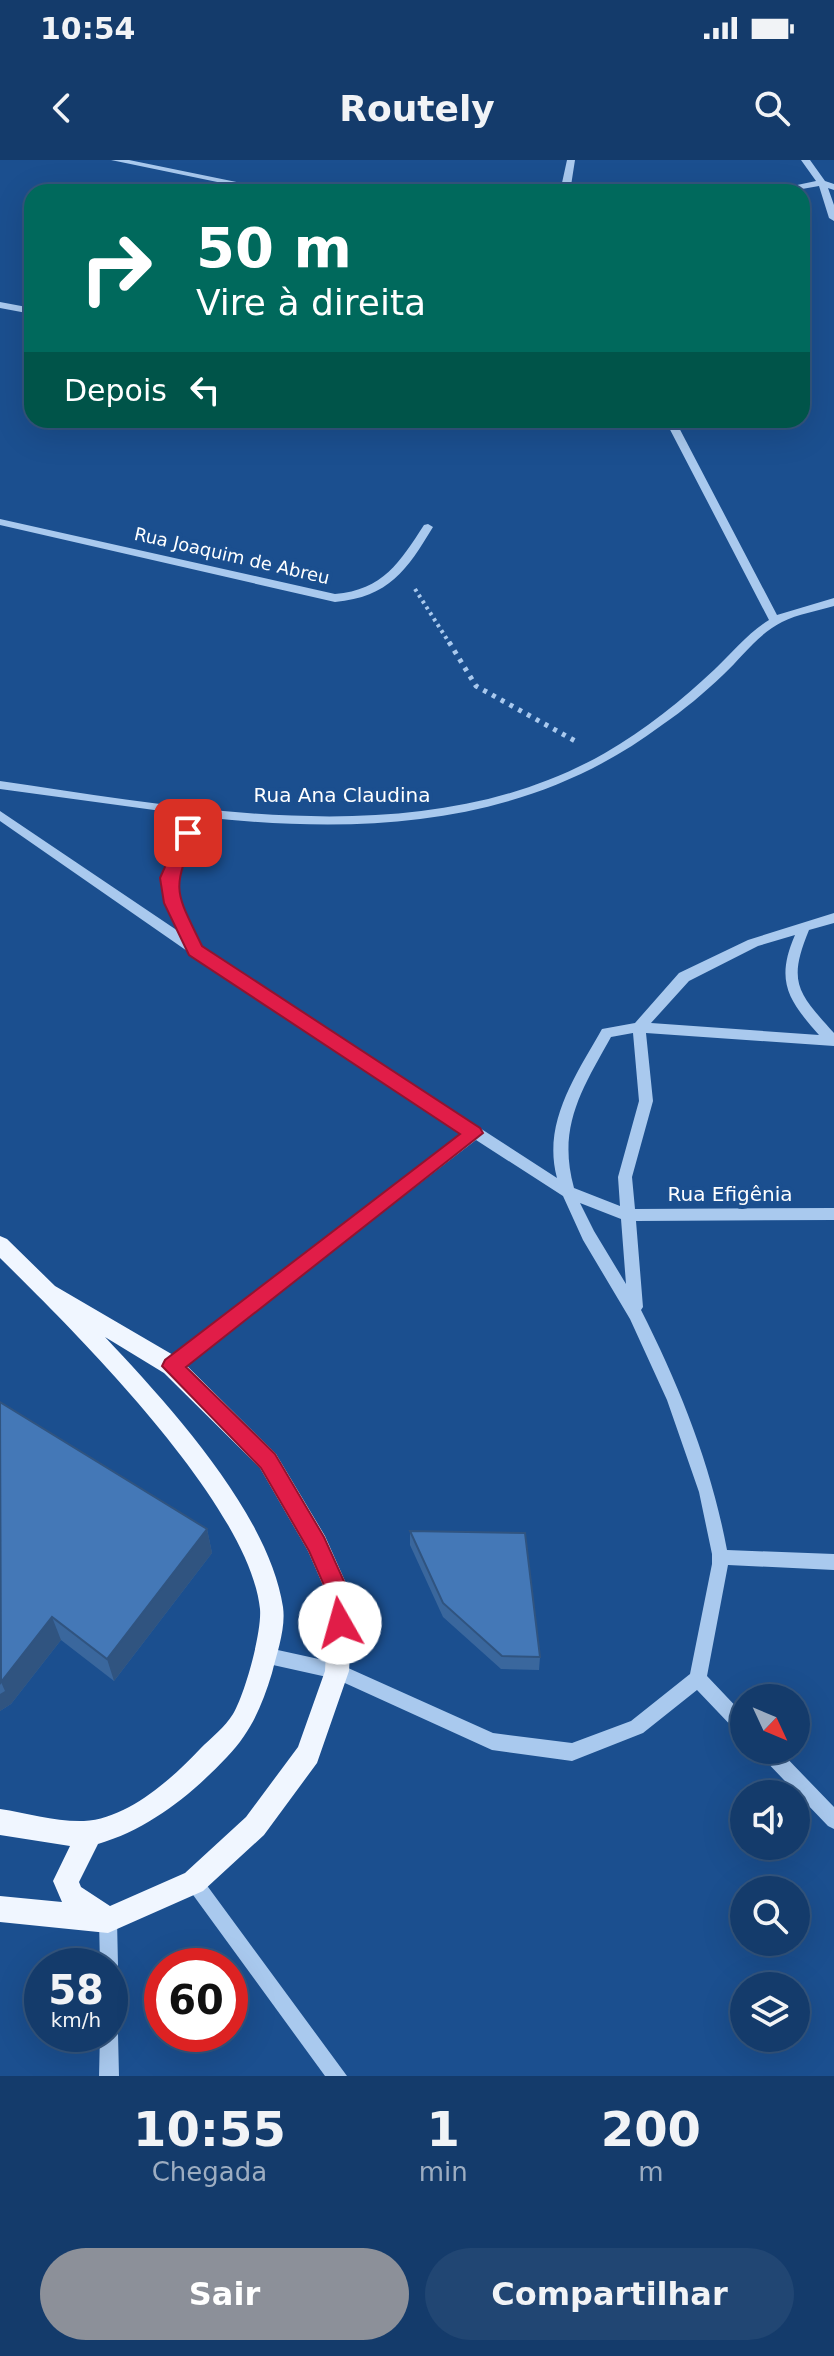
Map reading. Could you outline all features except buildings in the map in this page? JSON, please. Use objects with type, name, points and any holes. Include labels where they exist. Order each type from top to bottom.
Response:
[{"type":"main road","points":[[0,1245],[50,1293],[143,1394],[230,1510],[259,1560],[272,1610],[264,1655],[243,1720],[200,1769],[148,1810],[89,1834],[0,1822]]},
{"type":"main road","points":[[0,1909],[108,1920],[194,1882],[255,1826],[308,1754],[337,1671],[341,1599],[317,1544],[268,1461],[172,1366],[50,1293]]},
{"type":"main road","points":[[89,1834],[66,1881],[72,1896],[108,1920]]},
{"type":"street","points":[[115,160],[239,184]]},
{"type":"street","points":[[566,184],[571,160]]},
{"type":"street","points":[[805,160],[822,183],[834,218]]},
{"type":"street","points":[[810,185],[822,183],[834,187]]},
{"type":"street","points":[[0,305],[24,310]]},
{"type":"street","points":[[674,428],[775,621],[834,602]]},
{"type":"street","name":"Rua Joaquim de Abreu","points":[[0,522],[335,598],[355,598],[374,592],[402,568],[428,527]]},
{"type":"street","name":"Rua Ana Claudina","points":[[0,785],[198,813],[343,819],[432,817],[487,807],[551,786],[606,758],[676,712],[775,621]]},
{"type":"street","points":[[195,950],[173,903],[168,878],[198,813]]},
{"type":"street","points":[[0,815],[195,950],[474,1133],[566,1191],[626,1215]]},
{"type":"street","points":[[636,1315],[625,1177],[646,1101],[639,1027],[684,977],[753,943],[834,918]]},
{"type":"street","points":[[804,928],[789,959],[790,986],[834,1041]]},
{"type":"street","points":[[264,1655],[337,1671],[492,1741],[572,1752],[637,1727],[698,1679],[721,1557],[676,1402],[636,1315],[566,1191],[560,1149],[564,1120],[578,1083],[607,1033],[639,1027],[834,1041]]},
{"type":"street","points":[[172,1366],[474,1133]]},
{"type":"street","name":"Rua Efigênia","points":[[626,1215],[834,1214]]},
{"type":"street","points":[[721,1557],[834,1562]]},
{"type":"street","points":[[698,1679],[730,1712]]},
{"type":"street","points":[[780,1764],[834,1820]]},
{"type":"street","points":[[194,1882],[337,2076]]},
{"type":"street","points":[[108,1920],[109,1948]]},
{"type":"street","points":[[109,2052],[109,2076]]},
{"type":"path","points":[[402,568],[476,686],[606,758]]},
{"type":"route","points":[[188,833],[168,878],[173,903],[195,950],[474,1133],[172,1366],[268,1461],[317,1544],[341,1599],[340,1623]]}]
